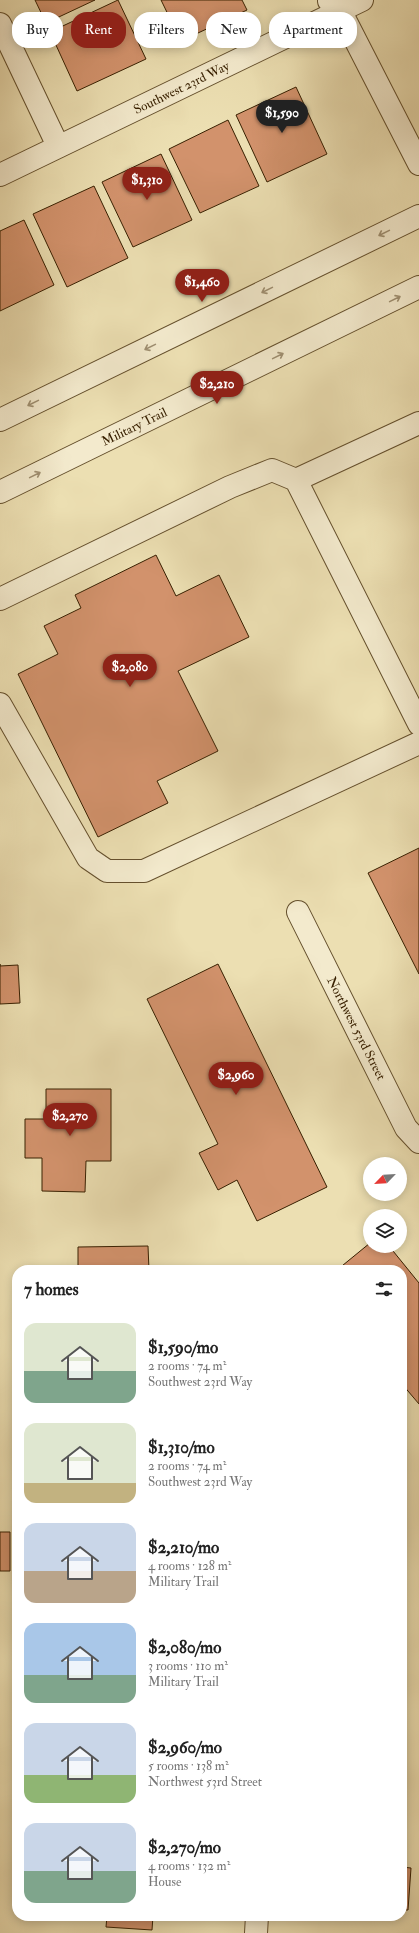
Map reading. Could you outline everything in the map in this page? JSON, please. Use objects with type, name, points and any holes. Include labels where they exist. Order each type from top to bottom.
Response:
[{"type":"street","name":"Southwest 23rd Way","points":[[0,175],[336,3],[362,0]]},
{"type":"street","points":[[336,3],[419,164]]},
{"type":"street","points":[[0,24],[58,146]]},
{"type":"street","points":[[0,420],[419,216]]},
{"type":"street","name":"Military Trail","points":[[0,492],[419,288]]},
{"type":"street","points":[[296,480],[419,423]]},
{"type":"street","points":[[0,599],[230,487],[272,470],[296,480],[419,724]]},
{"type":"street","points":[[0,704],[88,858],[107,871],[144,871],[419,744]]},
{"type":"street","name":"Northwest 53rd Street","points":[[298,912],[406,1128],[419,1142]]},
{"type":"street","points":[[256,1921],[256,1933]]},
{"type":"building","points":[[35,0],[95,0],[63,15],[63,12],[41,12]]},
{"type":"building","points":[[118,0],[124,12],[92,12]]},
{"type":"building","points":[[161,0],[242,0],[247,10],[243,12],[206,12],[206,29],[198,33],[198,12],[167,12]]},
{"type":"building","points":[[126,17],[134,34],[134,48],[141,48],[146,59],[77,91],[57,48],[63,48],[63,26],[71,22],[71,48],[126,48]]},
{"type":"building","points":[[296,87],[327,154],[267,182],[236,115]]},
{"type":"building","points":[[228,120],[259,186],[200,213],[169,149]]},
{"type":"building","points":[[161,154],[192,220],[133,247],[102,182]]},
{"type":"building","points":[[94,186],[128,258],[67,287],[33,214]]},
{"type":"building","points":[[24,220],[54,285],[0,311],[0,231]]},
{"type":"building","points":[[156,555],[176,596],[219,575],[249,637],[178,671],[218,751],[157,781],[168,803],[98,837],[18,674],[58,654],[44,626],[81,608],[75,595]]},
{"type":"building","points":[[419,848],[419,974],[368,873]]},
{"type":"building","points":[[218,964],[327,1187],[257,1221],[237,1180],[218,1190],[199,1153],[218,1144],[147,999]]},
{"type":"building","points":[[18,965],[20,1003],[0,1004],[0,966]]},
{"type":"building","points":[[46,1089],[111,1089],[111,1161],[86,1161],[85,1192],[42,1191],[42,1158],[25,1158],[25,1119],[46,1119]]},
{"type":"building","points":[[148,1246],[149,1265],[78,1265],[78,1247]]},
{"type":"building","points":[[363,1249],[363,1253],[395,1253],[404,1265],[343,1265]]},
{"type":"building","points":[[407,1268],[419,1283],[419,1404],[407,1390]]},
{"type":"building","points":[[0,1532],[10,1532],[10,1571],[0,1571]]},
{"type":"building","points":[[407,1868],[411,1868],[407,1910]]},
{"type":"building","points":[[107,1921],[153,1921],[152,1930],[106,1927]]}]
